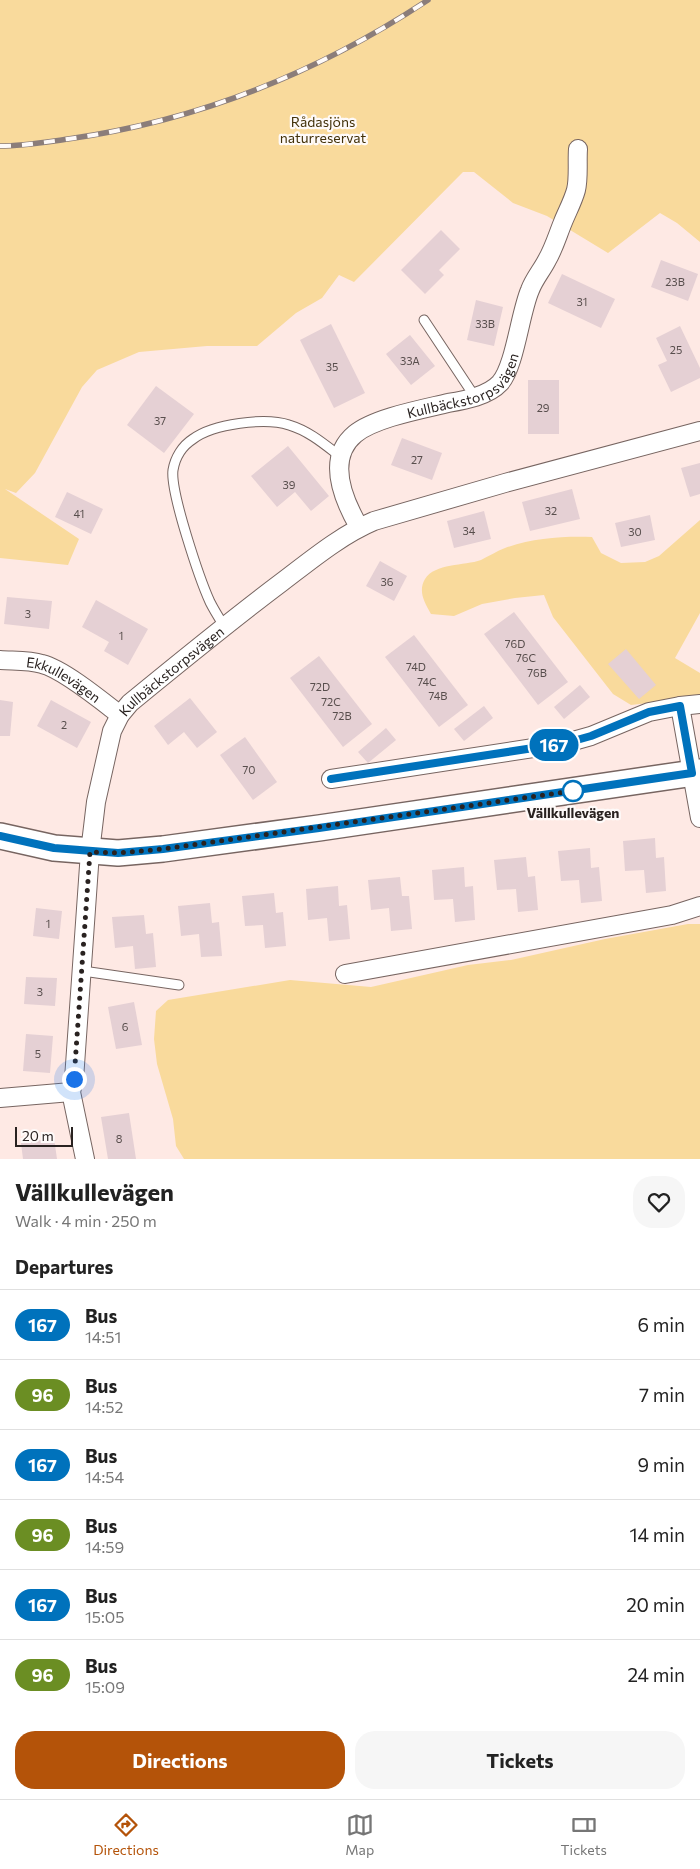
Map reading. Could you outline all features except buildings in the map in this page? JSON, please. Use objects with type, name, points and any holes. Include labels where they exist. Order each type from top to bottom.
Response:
[{"type":"street","name":"Kullbäckstorpsvägen","points":[[341,456],[346,445],[355,434],[370,425],[404,414],[475,397],[492,390],[500,384],[505,376],[530,289],[548,259],[576,189],[578,149]]},
{"type":"street","name":"Kullbäckstorpsvägen","points":[[85,1159],[72,1092],[90,852],[96,802],[106,752],[112,731],[120,715],[130,703],[224,626],[314,558],[360,527],[391,516],[505,483],[700,431]]},
{"type":"street","points":[[341,456],[339,475],[344,498],[360,527]]},
{"type":"street","name":"Ekkullevägen","points":[[0,660],[42,664],[54,668],[120,715]]},
{"type":"street","points":[[331,779],[566,743],[591,736],[649,712],[700,704]]},
{"type":"street","points":[[680,706],[696,772],[700,818]]},
{"type":"street","points":[[0,836],[54,848],[90,852],[118,853],[163,849],[696,772]]},
{"type":"street","points":[[345,974],[672,916],[700,906]]},
{"type":"street","points":[[0,1098],[72,1092]]},
{"type":"lane","points":[[424,320],[475,397]]},
{"type":"lane","points":[[224,626],[211,603],[200,576],[176,496],[173,471],[179,452],[193,438],[205,433],[234,423],[262,421],[287,424],[306,431],[341,456]]},
{"type":"lane","points":[[82,972],[179,985]]},
{"type":"green space","name":"Rådasjöns naturreservat","points":[[0,0],[700,0],[700,242],[677,223],[660,213],[608,253],[547,216],[513,203],[474,172],[463,172],[354,282],[339,275],[322,298],[296,313],[257,346],[207,346],[139,352],[97,370],[82,387],[35,473],[16,493],[5,489],[79,539],[68,565],[0,558]]},
{"type":"green space","points":[[700,520],[700,613],[675,658],[700,673],[700,697],[631,705],[613,694],[553,617],[544,595],[482,604],[454,616],[431,614],[423,596],[422,588],[425,579],[436,570],[481,560],[505,548],[537,540],[559,537],[592,537],[601,553],[621,563],[645,562],[659,556]]},
{"type":"green space","points":[[688,924],[700,924],[700,1159],[184,1159],[176,1146],[173,1119],[157,1064],[154,1039],[156,1011],[168,1000],[290,980],[371,987],[468,965],[511,960],[605,939]]},
{"type":"railway","points":[[0,146],[43,143],[116,131],[210,106],[255,90],[344,50],[428,0]]},
{"type":"bus line","name":"167","points":[[0,836],[54,848],[90,852],[118,853],[163,849],[692,773],[680,706],[649,712],[591,736],[566,743],[331,779]]},
{"type":"place","name":"Vällkullevägen","points":[[573,791]]},
{"type":"route","points":[[74,1079],[90,852],[118,853],[163,849],[573,791]]}]
